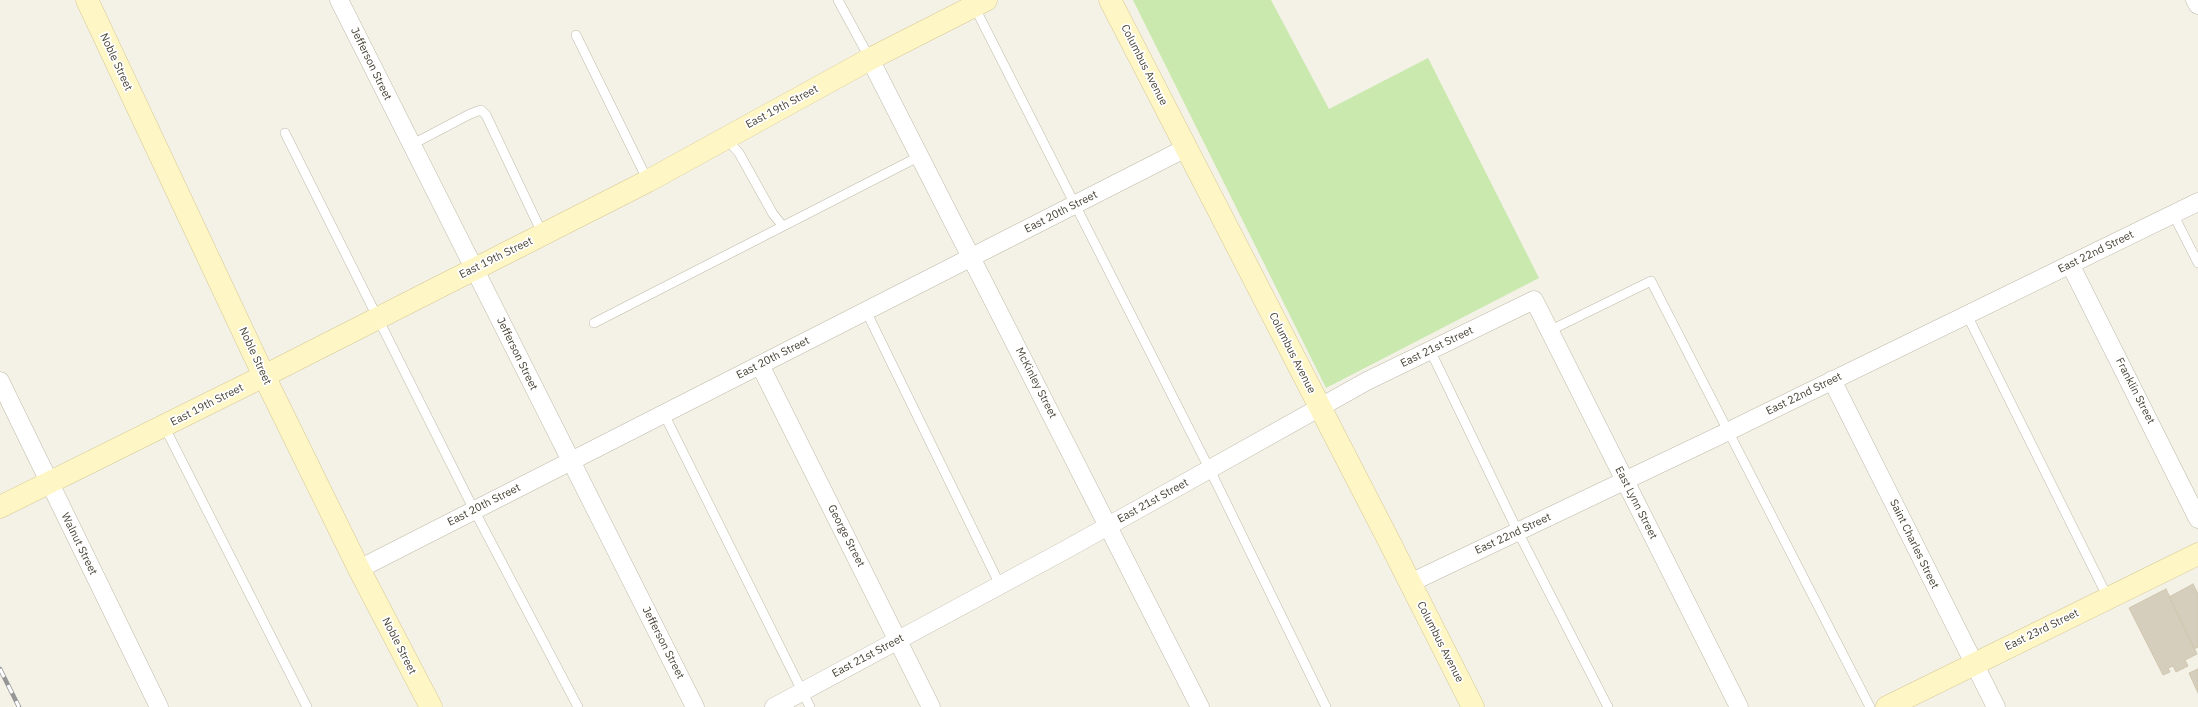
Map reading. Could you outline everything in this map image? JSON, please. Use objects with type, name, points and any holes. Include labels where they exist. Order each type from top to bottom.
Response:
[{"type":"street","name":"Noble Street","points":[[87,0],[264,376],[359,569],[431,707]]},
{"type":"street","name":"Jefferson Street","points":[[339,0],[411,145],[475,268],[570,462],[696,707]]},
{"type":"street","name":"Columbus Avenue","points":[[1110,0],[1321,408],[1473,707]]},
{"type":"street","points":[[2195,0],[2198,5]]},
{"type":"street","name":"East 19th Street","points":[[0,507],[264,376],[648,181],[870,59],[980,3]]},
{"type":"street","name":"McKinley Street","points":[[870,59],[1109,525],[1200,707]]},
{"type":"street","name":"East 20th Street","points":[[359,569],[1186,148]]},
{"type":"street","name":"East 22nd Street","points":[[1410,583],[1729,431],[2198,202]]},
{"type":"street","name":"Franklin Street","points":[[2070,264],[2198,519]]},
{"type":"street","name":"East 21st Street","points":[[774,707],[806,699],[898,640],[1210,470],[1367,381],[1534,300]]},
{"type":"street","name":"East Lynn Street","points":[[1534,300],[1738,707]]},
{"type":"street","name":"George Street","points":[[760,365],[931,707]]},
{"type":"street","name":"Saint Charles Street","points":[[1832,380],[1996,707]]},
{"type":"street","name":"Walnut Street","points":[[0,381],[159,707]]},
{"type":"street","name":"East 23rd Street","points":[[1887,707],[2198,554]]},
{"type":"lane","points":[[838,0],[870,59]]},
{"type":"lane","points":[[980,3],[1075,205],[1210,470],[1326,707]]},
{"type":"lane","points":[[576,35],[648,181]]},
{"type":"lane","points":[[411,145],[470,114],[481,110],[486,115],[543,235]]},
{"type":"lane","points":[[285,133],[474,510],[578,707]]},
{"type":"lane","points":[[726,138],[740,153],[772,214],[782,225]]},
{"type":"lane","points":[[594,323],[782,225],[920,156]]},
{"type":"lane","points":[[2173,214],[2198,263]]},
{"type":"lane","points":[[1549,331],[1651,281],[1870,707]]},
{"type":"lane","points":[[866,311],[1000,585]]},
{"type":"lane","points":[[1967,315],[2108,598]]},
{"type":"lane","points":[[1430,350],[1518,532],[1608,707]]},
{"type":"lane","points":[[664,414],[806,699]]},
{"type":"lane","points":[[164,426],[307,707]]},
{"type":"green space","points":[[1133,0],[1271,0],[1329,109],[1428,58],[1539,278],[1326,388]]},
{"type":"building","points":[[2193,584],[2198,594],[2198,647],[2194,649],[2169,597]]},
{"type":"building","points":[[2166,589],[2197,654],[2185,660],[2188,666],[2176,672],[2173,666],[2168,668],[2170,672],[2163,675],[2129,608]]},
{"type":"building","points":[[2198,669],[2198,693],[2189,673]]},
{"type":"railway","points":[[0,669],[19,707]]}]
